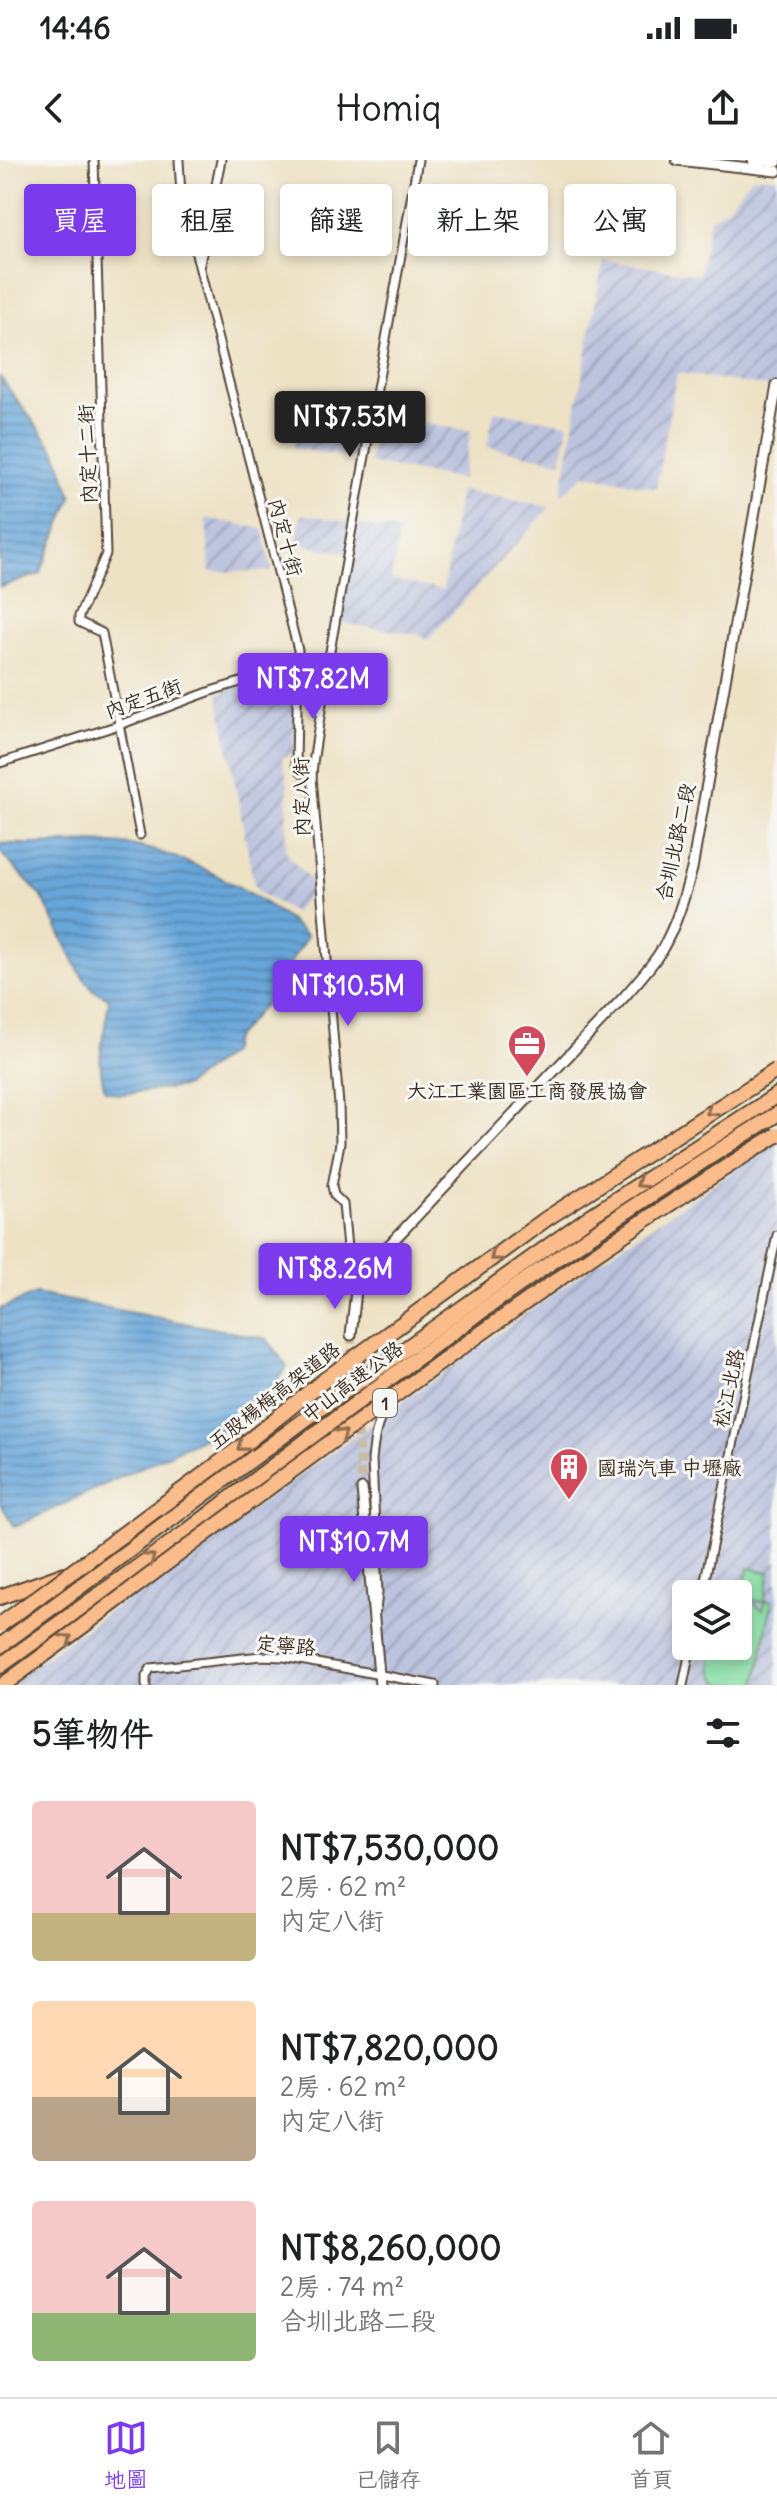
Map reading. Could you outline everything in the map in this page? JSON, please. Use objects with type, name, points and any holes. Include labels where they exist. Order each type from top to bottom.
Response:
[{"type":"highway","name":"五股楊梅高架道路","points":[[0,1625],[237,1450],[327,1378],[534,1228],[777,1070]]},
{"type":"highway","name":"中山高速公路","points":[[0,1666],[185,1533],[327,1425],[383,1374],[592,1215],[777,1095]]},
{"type":"highway","name":"中山高速公路","points":[[0,1646],[318,1410],[383,1374],[690,1168],[777,1114]]},
{"type":"highway","name":"1","points":[[3,1685],[239,1508],[473,1339],[777,1133]]},
{"type":"highway","points":[[0,1597],[88,1566],[139,1543]]},
{"type":"highway","points":[[0,1674],[41,1636]]},
{"type":"street","name":"內定十二街","points":[[94,160],[106,554],[79,622],[102,633],[119,725]]},
{"type":"street","points":[[179,160],[181,196],[200,266]]},
{"type":"street","name":"內定十街","points":[[221,160],[200,266],[298,650],[296,765],[302,773],[312,777]]},
{"type":"street","name":"內定八街","points":[[356,1291],[349,1270],[343,1204],[334,1195],[332,1186],[340,1143],[339,1105],[312,777],[329,657],[418,160]]},
{"type":"street","points":[[677,160],[777,171]]},
{"type":"street","points":[[753,160],[777,162]]},
{"type":"street","name":"合圳北路二段","points":[[351,1335],[356,1291],[374,1261],[625,996],[660,953],[673,927],[692,869],[777,385]]},
{"type":"street","name":"內定五街","points":[[0,763],[280,670],[299,673]]},
{"type":"street","points":[[119,725],[140,835]]},
{"type":"street","points":[[374,1622],[378,1593],[372,1460],[374,1439],[381,1416],[413,1375],[570,1265],[777,1133]]},
{"type":"street","name":"松江北路","points":[[705,1580],[777,1235]]},
{"type":"street","points":[[362,1489],[379,1680]]},
{"type":"street","points":[[368,1563],[372,1560],[376,1545]]},
{"type":"street","name":"定寧路","points":[[146,1685],[146,1676],[151,1668],[261,1656],[284,1657],[379,1680],[435,1685]]},
{"type":"street","points":[[683,1685],[688,1660]]},
{"type":"shaded area","points":[[752,177],[777,177],[776,388],[677,373],[656,488],[585,474],[561,496],[603,260],[699,275],[710,219],[727,208]]},
{"type":"shaded area","points":[[494,411],[568,424],[561,461],[487,447]]},
{"type":"shaded area","points":[[377,415],[471,431],[462,479],[369,463]]},
{"type":"shaded area","points":[[298,420],[368,432],[363,460],[294,448]]},
{"type":"shaded area","points":[[460,490],[550,507],[428,640],[421,635],[340,623],[358,524],[399,531],[391,580],[443,590]]},
{"type":"shaded area","points":[[302,514],[354,523],[349,553],[296,544]]},
{"type":"shaded area","points":[[206,518],[263,529],[272,571],[210,572]]},
{"type":"shaded area","points":[[273,674],[297,681],[294,754],[282,757],[288,784],[286,850],[316,885],[294,913],[259,892],[254,884],[218,693]]},
{"type":"shaded area","points":[[777,1142],[777,1685],[11,1685],[23,1673],[605,1257]]},
{"type":"green space","points":[[748,1568],[770,1572],[764,1602],[752,1600],[752,1580],[746,1580]]},
{"type":"green space","points":[[766,1600],[772,1601],[756,1685],[722,1684],[715,1676],[711,1660],[752,1660],[752,1603],[763,1610]]},
{"type":"water","points":[[0,377],[56,452],[72,497],[40,574],[0,587]]},
{"type":"water","points":[[97,842],[129,845],[175,857],[247,892],[307,936],[265,1004],[233,1040],[230,1053],[184,1087],[120,1094],[105,1090],[101,1054],[109,998],[93,990],[80,973],[42,897],[0,852],[0,843]]},
{"type":"water","points":[[36,1294],[267,1339],[287,1367],[252,1415],[15,1527],[0,1503],[0,1309]]},
{"type":"tunnel","points":[[351,1335],[362,1489]]},
{"type":"place","name":"大江工業園區工商發展協會","points":[[527,1078]]},
{"type":"place","name":"國瑞汽車 中壢廠","points":[[569,1501]]}]
